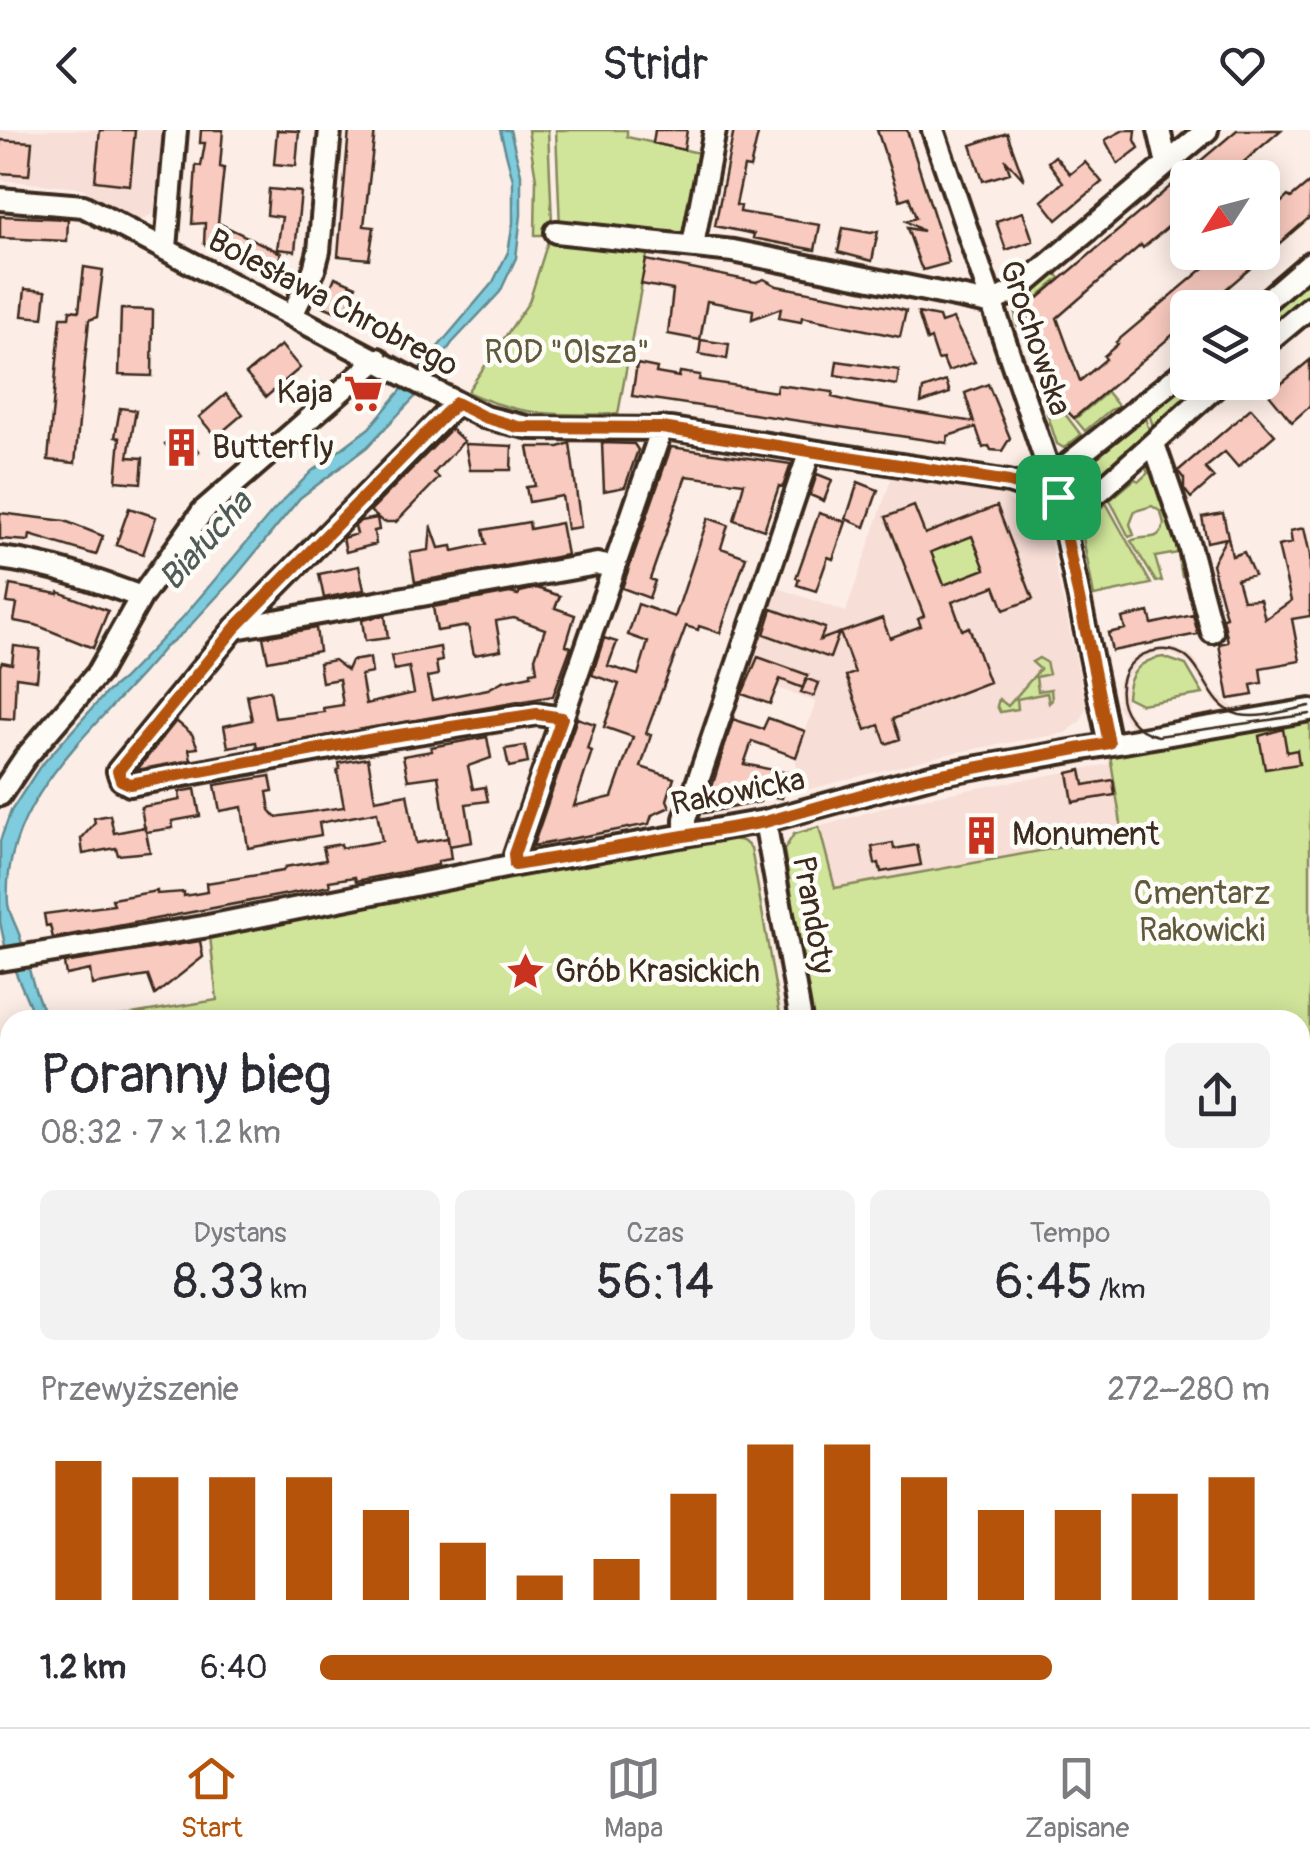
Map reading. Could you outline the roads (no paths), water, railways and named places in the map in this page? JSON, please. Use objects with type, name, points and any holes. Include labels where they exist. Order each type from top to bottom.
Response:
[{"type":"street","points":[[166,248],[176,130]]},
{"type":"street","points":[[292,315],[319,251],[330,130]]},
{"type":"street","points":[[692,245],[715,130]]},
{"type":"street","name":"Grochowska","points":[[933,130],[1058,497],[1109,743]]},
{"type":"street","points":[[1159,130],[1168,164]]},
{"type":"street","points":[[556,232],[692,245],[990,302],[1019,288],[1207,130]]},
{"type":"street","name":"Bolesława Chrobrego","points":[[0,199],[82,206],[495,421],[531,428],[662,428],[1009,482],[1058,497]]},
{"type":"street","points":[[1279,290],[1310,263]]},
{"type":"street","points":[[1280,333],[1310,307]]},
{"type":"street","points":[[0,795],[25,758],[98,673],[141,597],[203,511],[385,363]]},
{"type":"street","points":[[1170,383],[1062,471],[1058,497],[1084,503],[1202,400]]},
{"type":"street","points":[[452,400],[235,628],[118,771],[121,780],[130,784],[379,738],[537,714],[562,718]]},
{"type":"street","points":[[515,865],[514,854],[662,428]]},
{"type":"street","points":[[1154,444],[1189,544],[1212,632]]},
{"type":"street","points":[[686,833],[685,819],[810,451]]},
{"type":"street","points":[[0,558],[83,575],[141,597]]},
{"type":"street","points":[[235,628],[597,564],[614,567]]},
{"type":"street","name":"Rakowicka","points":[[0,960],[194,928],[686,833],[765,822],[921,778],[1310,710]]},
{"type":"street","name":"Prandoty","points":[[765,822],[800,1010]]},
{"type":"water","points":[[500,130],[510,130],[521,174],[521,215],[516,258],[500,292],[452,343],[414,398],[367,447],[300,498],[236,576],[87,733],[38,795],[21,829],[10,865],[8,904],[44,1010],[32,1010],[6,950],[0,922],[0,841],[11,811],[39,768],[107,692],[184,616],[312,471],[369,428],[493,282],[508,252],[513,180]]},
{"type":"tram line","points":[[1310,706],[1266,715],[1240,715],[1217,700],[1195,666],[1175,651],[1142,655],[1130,664],[1121,691],[1130,719],[1158,736],[1310,714]]},
{"type":"place","name":"Kaja","points":[[363,393]]},
{"type":"place","name":"Butterfly","points":[[182,448]]},
{"type":"place","name":"Monument","points":[[982,835]]},
{"type":"place","name":"Grób Krasickich","points":[[525,972]]},
{"type":"park label","name":"ROD \"Olsza\"","points":[[567,353]]},
{"type":"park label","name":"Cmentarz Rakowicki","points":[[1202,912]]},
{"type":"water label","name":"Białucha","points":[[206,541]]}]
